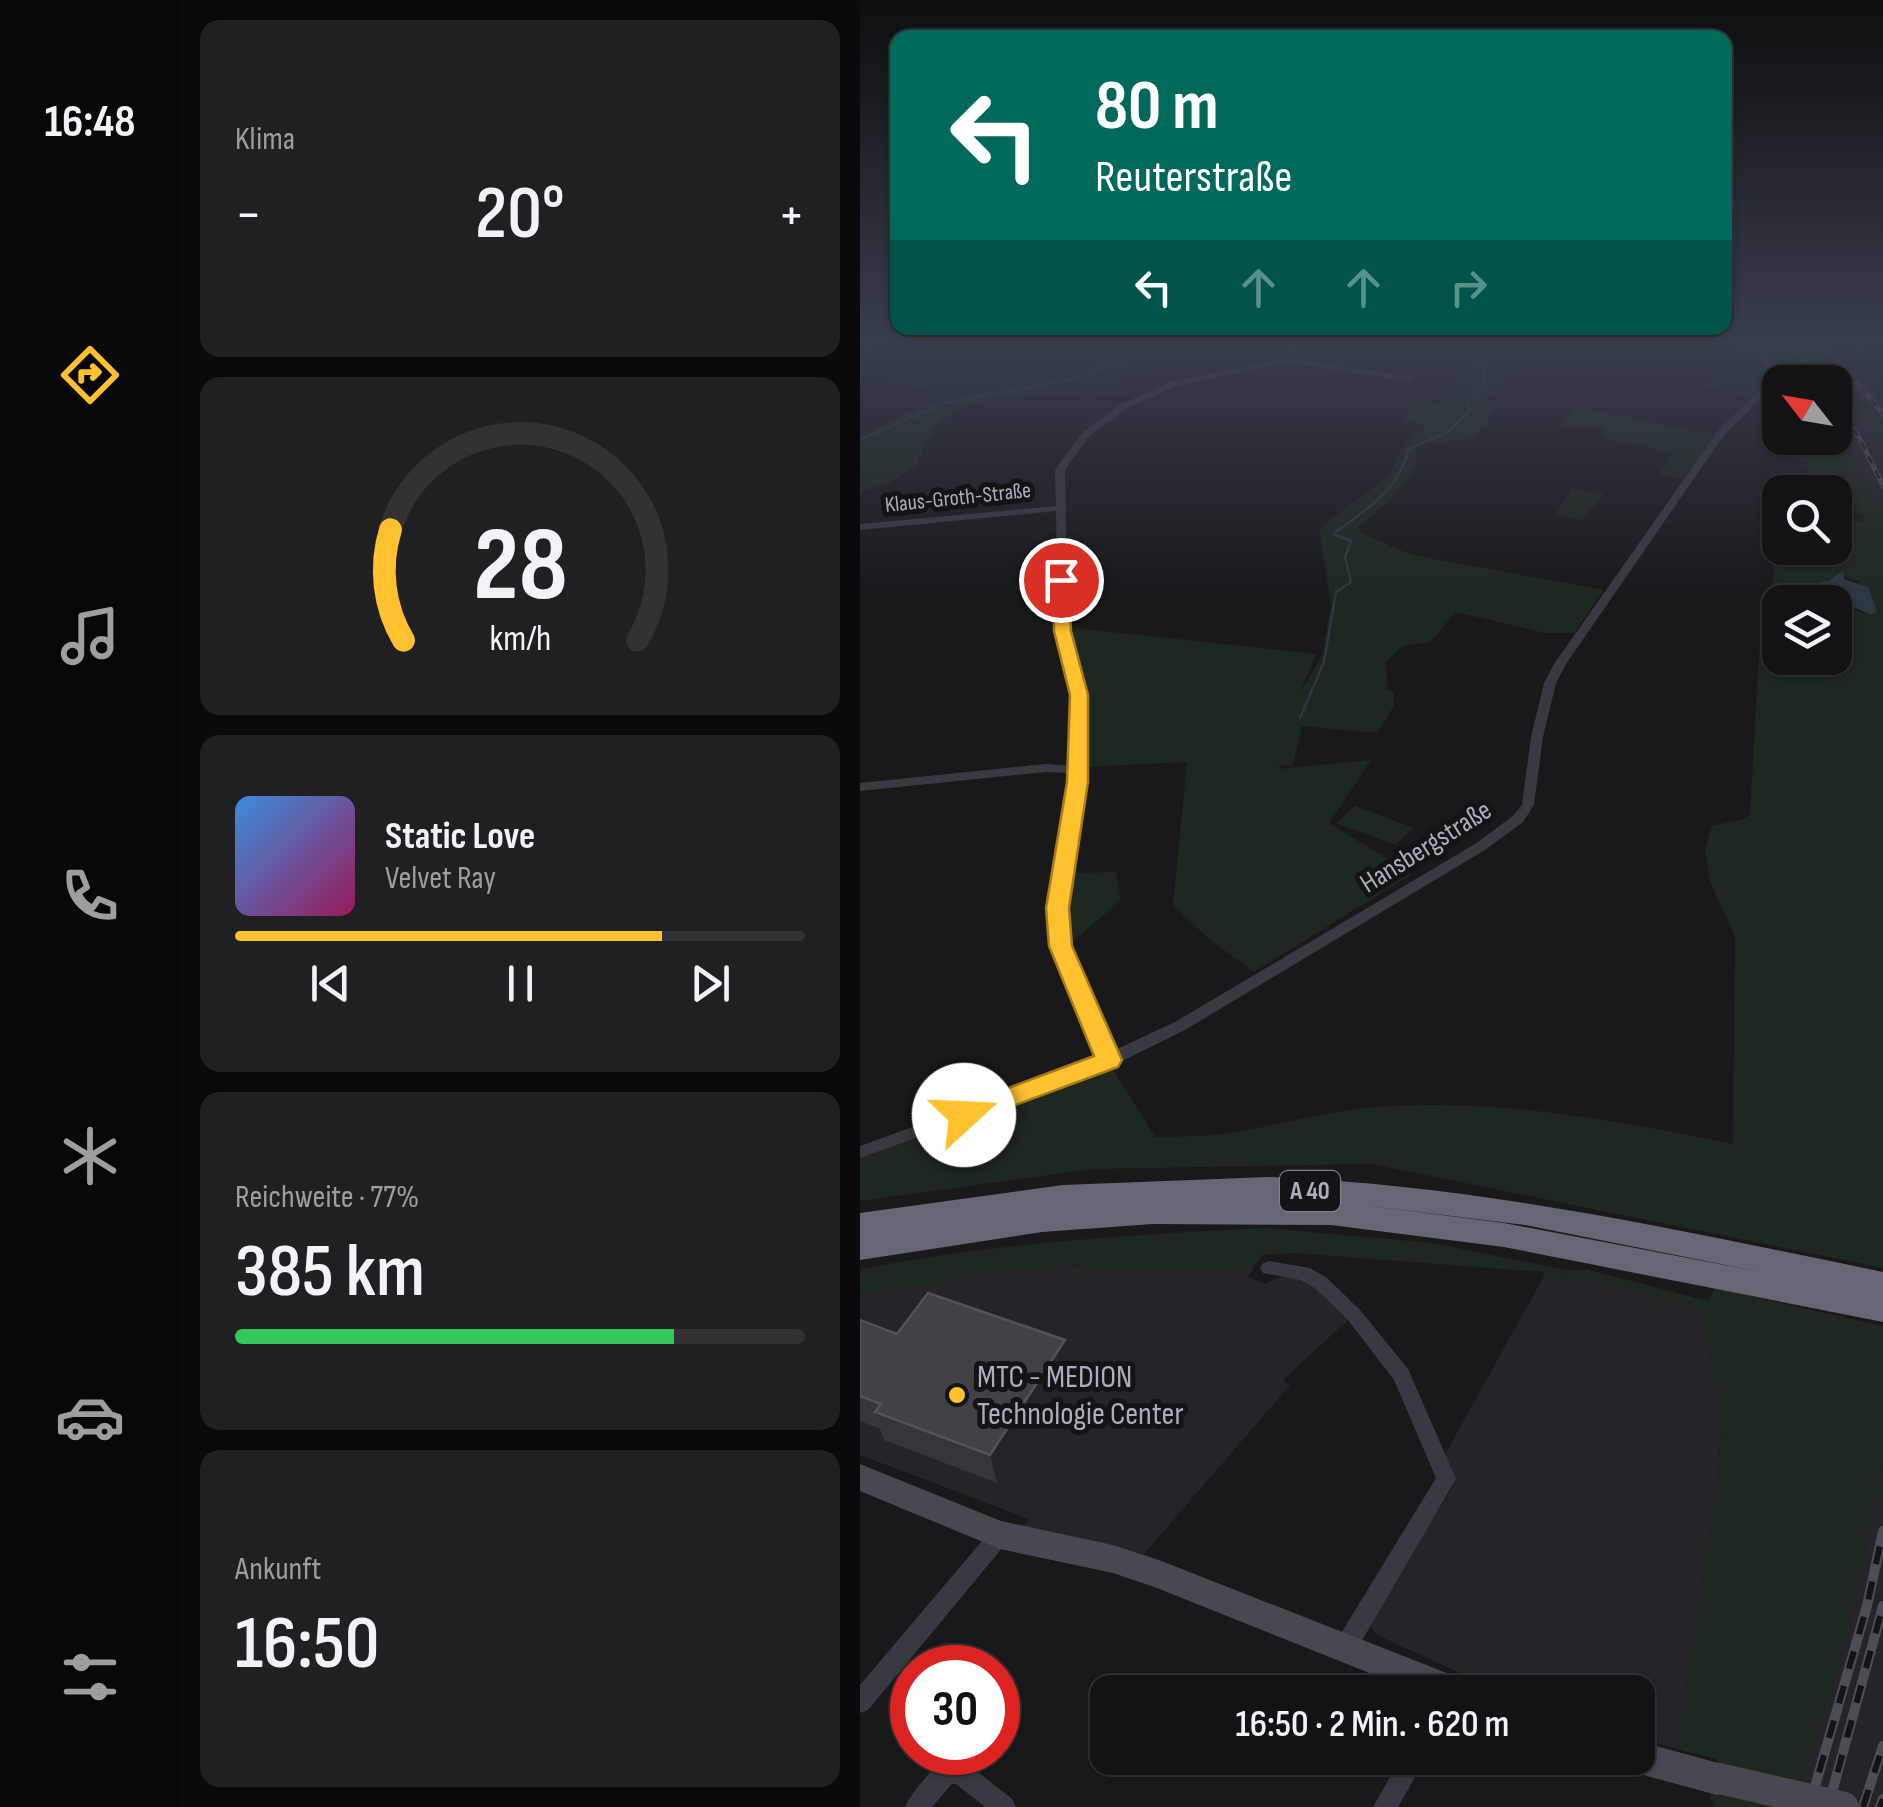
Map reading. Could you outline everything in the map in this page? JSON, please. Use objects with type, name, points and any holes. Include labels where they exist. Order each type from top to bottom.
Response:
[{"type":"highway","name":"A 40","points":[[860,1225],[1042,1197],[1154,1190],[1258,1188],[1422,1199],[1756,1271],[1883,1309]]},
{"type":"highway","name":"A 40","points":[[860,1248],[1042,1220],[1153,1212],[1297,1212],[1400,1219],[1756,1271],[1883,1285]]},
{"type":"street","points":[[1095,426],[1064,462],[1059,475],[1062,631],[1079,695],[1073,820],[1058,908],[1060,946],[1109,1060]]},
{"type":"street","name":"Hansbergstraße","points":[[860,1152],[1109,1060],[1180,1026],[1464,857],[1518,819],[1532,792],[1537,737],[1550,683],[1728,426]]},
{"type":"street","name":"Klaus-Groth-Straße","points":[[860,527],[1060,508]]},
{"type":"street","points":[[860,787],[1046,768],[1076,770]]},
{"type":"street","points":[[1269,1268],[1304,1273],[1321,1283],[1354,1315],[1401,1375],[1446,1478],[1345,1648]]},
{"type":"street","points":[[860,1477],[1000,1535],[1114,1559],[1159,1574],[1411,1675]]},
{"type":"street","points":[[860,1702],[1000,1535]]},
{"type":"street","points":[[1655,1763],[1843,1807]]},
{"type":"street","points":[[917,1807],[946,1773],[960,1772],[1004,1807]]},
{"type":"street","points":[[1385,1807],[1404,1775]]},
{"type":"shaded area","points":[[880,426],[937,426],[918,464],[891,482],[863,492],[860,498],[860,436]]},
{"type":"shaded area","points":[[1425,426],[1482,426],[1473,439],[1421,443],[1404,484],[1359,526],[1359,532],[1412,555],[1604,590],[1574,633],[1545,633],[1456,612],[1430,642],[1403,646],[1386,662],[1387,690],[1394,692],[1394,706],[1377,733],[1302,726],[1293,766],[1280,765],[1278,769],[1371,760],[1329,823],[1412,874],[1254,972],[1209,939],[1173,905],[1187,762],[1082,767],[1082,695],[1065,627],[1316,654],[1300,693],[1323,654],[1331,604],[1319,529],[1390,474],[1404,445]]},
{"type":"shaded area","points":[[1574,426],[1671,426],[1714,435],[1685,480],[1659,474],[1672,452],[1600,437],[1606,427]]},
{"type":"shaded area","points":[[1852,426],[1883,426],[1883,517],[1852,450]]},
{"type":"shaded area","points":[[1871,426],[1883,426],[1883,441]]},
{"type":"shaded area","points":[[1852,450],[1883,517],[1883,1268],[1371,1164],[1093,1169],[860,1201],[860,1156],[1111,1066],[1155,1137],[1224,1134],[1349,1110],[1434,1105],[1563,1114],[1733,1144],[1735,936],[1710,882],[1705,848],[1712,826],[1750,814],[1761,619],[1762,616],[1762,675],[1852,675],[1852,609],[1869,615],[1859,581],[1841,576],[1817,584],[1772,585],[1773,565],[1852,565],[1852,521],[1865,521],[1863,514],[1857,513],[1852,475],[1808,475],[1806,461],[1798,461],[1798,455],[1852,455]]},
{"type":"shaded area","points":[[1572,489],[1604,494],[1582,520],[1554,515]]},
{"type":"shaded area","points":[[1843,571],[1844,579],[1868,587],[1877,612],[1870,615],[1852,607],[1852,585],[1805,585],[1828,581]]},
{"type":"shaded area","points":[[1355,806],[1414,828],[1395,845],[1336,823]]},
{"type":"shaded area","points":[[1116,872],[1121,900],[1066,947],[1066,873]]},
{"type":"shaded area","points":[[1264,1228],[1433,1243],[1566,1270],[1589,1270],[1708,1301],[1715,1288],[1883,1326],[1883,1467],[1842,1652],[1795,1807],[1713,1807],[1710,1795],[1717,1759],[1677,1749],[1718,1480],[1721,1426],[1703,1311],[1596,1282],[1543,1278],[1544,1272],[1294,1253],[1262,1255],[1254,1267],[1082,1270],[1081,1264],[993,1272],[860,1296],[860,1269],[910,1260],[1061,1241]]},
{"type":"shaded area","points":[[1082,1264],[1083,1270],[1254,1267],[1248,1277],[1265,1284],[1281,1276],[1304,1278],[1351,1317],[1283,1380],[1290,1385],[1144,1554],[1021,1528],[1029,1519],[860,1455],[860,1296],[993,1272]]},
{"type":"shaded area","points":[[1543,1278],[1596,1282],[1703,1311],[1721,1426],[1718,1480],[1677,1749],[1655,1743],[1655,1675],[1465,1675],[1377,1635],[1371,1628],[1373,1613],[1455,1483],[1443,1458]]},
{"type":"shaded area","points":[[1883,1467],[1883,1807],[1795,1807],[1842,1652]]},
{"type":"building","name":"MTC - MEDION Technologie Center","points":[[928,1293],[1065,1340],[990,1455],[875,1412],[881,1404],[860,1396],[860,1320],[897,1334]]},
{"type":"waterway","points":[[860,439],[890,426]]},
{"type":"waterway","points":[[1300,718],[1324,662],[1336,592],[1351,582],[1345,557],[1351,541],[1333,534],[1389,488],[1408,449],[1454,426]]},
{"type":"railway","points":[[1852,427],[1883,486]]},
{"type":"railway","points":[[1809,1807],[1867,1606],[1883,1531]]},
{"type":"railway","points":[[1828,1807],[1883,1606]]},
{"type":"railway","points":[[1863,1807],[1883,1746]]},
{"type":"railway","points":[[1880,1807],[1883,1799]]},
{"type":"place","name":"MTC - MEDION Technologie Center","points":[[957,1395]]},
{"type":"route","points":[[964,1115],[1109,1060],[1060,946],[1060,879],[1077,782],[1079,695],[1074,663],[1062,631],[1061,580]]}]
